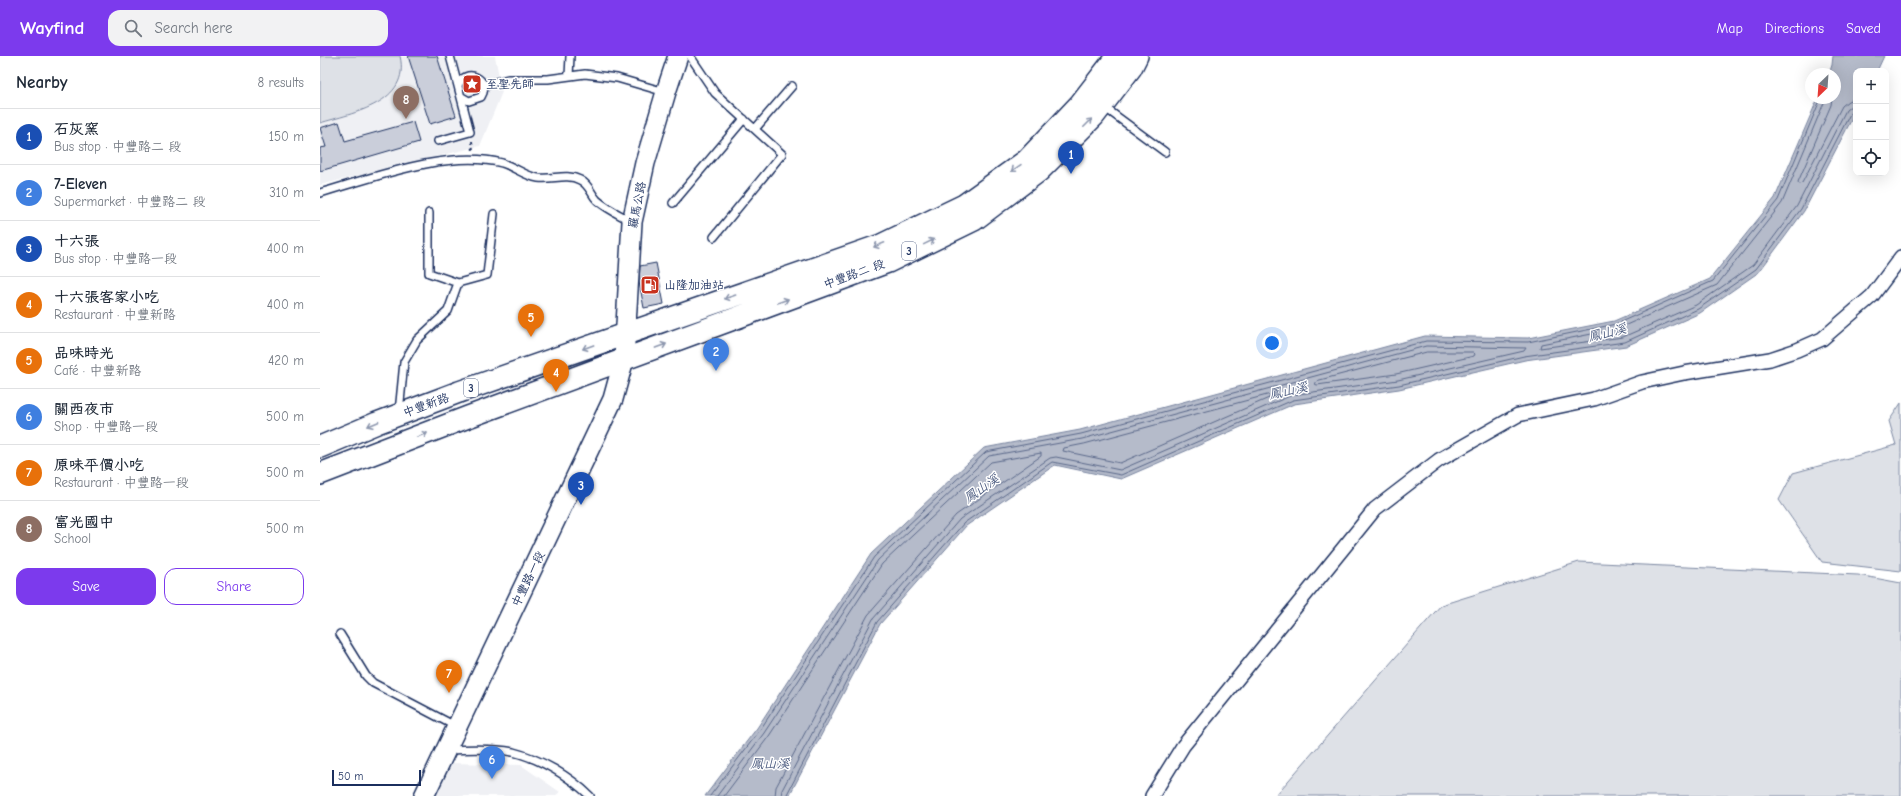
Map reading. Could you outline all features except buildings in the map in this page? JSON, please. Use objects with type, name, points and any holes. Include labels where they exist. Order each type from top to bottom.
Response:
[{"type":"main road","name":"羅馬公路","points":[[624,359],[624,334],[632,222],[645,164],[678,56]]},
{"type":"main road","name":"中豐路二 段","points":[[624,359],[888,262],[974,220],[1039,171],[1044,154],[1117,56]]},
{"type":"main road","name":"中豐路二 段","points":[[624,334],[881,245],[964,205],[1027,160],[1044,154],[1094,116],[1138,56]]},
{"type":"main road","name":"中豐新路","points":[[320,448],[399,415],[624,334]]},
{"type":"main road","name":"3","points":[[320,474],[624,359]]},
{"type":"main road","name":"中豐路一段","points":[[424,796],[602,424],[613,399],[624,359]]},
{"type":"street","points":[[1152,796],[1183,746],[1374,509],[1439,460],[1518,415],[1594,399],[1642,382],[1684,373],[1770,359],[1814,343],[1822,339],[1872,296],[1901,257]]},
{"type":"lane","points":[[438,140],[470,132],[450,56]]},
{"type":"lane","points":[[570,56],[570,76]]},
{"type":"lane","points":[[690,56],[715,93],[782,154],[714,237]]},
{"type":"lane","points":[[483,85],[508,79],[548,79],[585,74],[617,78],[666,92]]},
{"type":"lane","points":[[458,86],[462,78],[470,75],[479,78],[483,85],[483,93],[477,99],[469,101],[462,97]]},
{"type":"lane","points":[[755,129],[792,86]]},
{"type":"lane","points":[[1102,106],[1165,152]]},
{"type":"lane","points":[[673,203],[744,119]]},
{"type":"lane","points":[[320,193],[407,168],[450,160],[502,163],[528,175],[540,178],[569,176],[580,180],[588,184],[597,200],[632,222]]},
{"type":"lane","points":[[429,213],[429,273],[458,283],[487,275],[494,214]]},
{"type":"lane","points":[[399,415],[404,362],[417,340],[448,311],[458,283]]},
{"type":"lane","points":[[340,634],[366,676],[373,683],[457,727]]},
{"type":"lane","points":[[446,750],[472,749],[512,752],[558,770],[590,796]]},
{"type":"path","points":[[470,132],[476,161]]},
{"type":"shaded area","points":[[320,56],[495,56],[502,92],[480,146],[320,185]]},
{"type":"shaded area","points":[[320,56],[400,56],[401,72],[397,85],[388,95],[376,103],[363,110],[320,123]]},
{"type":"shaded area","points":[[1901,403],[1901,571],[1822,562],[1779,500],[1793,473],[1896,445],[1889,421]]},
{"type":"shaded area","points":[[1579,562],[1858,575],[1901,583],[1901,796],[1275,796],[1441,605]]},
{"type":"shaded area","points":[[451,763],[521,765],[560,792],[555,796],[434,796]]},
{"type":"water","name":"鳳山溪","points":[[1833,56],[1884,56],[1878,68],[1853,68],[1853,117],[1804,211],[1759,272],[1700,313],[1626,346],[1525,360],[1399,389],[1294,404],[1121,479],[1055,465],[966,526],[880,624],[789,796],[705,796],[757,728],[871,554],[984,448],[1080,430],[1425,336],[1528,338],[1614,321],[1710,279],[1775,198],[1815,104],[1841,104],[1841,68],[1831,68]]},
{"type":"place","name":"至聖先師","points":[[472,84]]},
{"type":"place","name":"富光國中","points":[[406,119]]},
{"type":"place","name":"石灰窯","points":[[1071,174]]},
{"type":"place","name":"山隆加油站","points":[[650,285]]},
{"type":"place","name":"品味時光","points":[[531,337]]},
{"type":"place","name":"7-Eleven","points":[[716,371]]},
{"type":"place","name":"十六張客家小吃","points":[[556,392]]},
{"type":"place","name":"十六張","points":[[581,505]]},
{"type":"place","name":"原味平價小吃","points":[[449,693]]},
{"type":"place","name":"關西夜市","points":[[492,779]]}]
